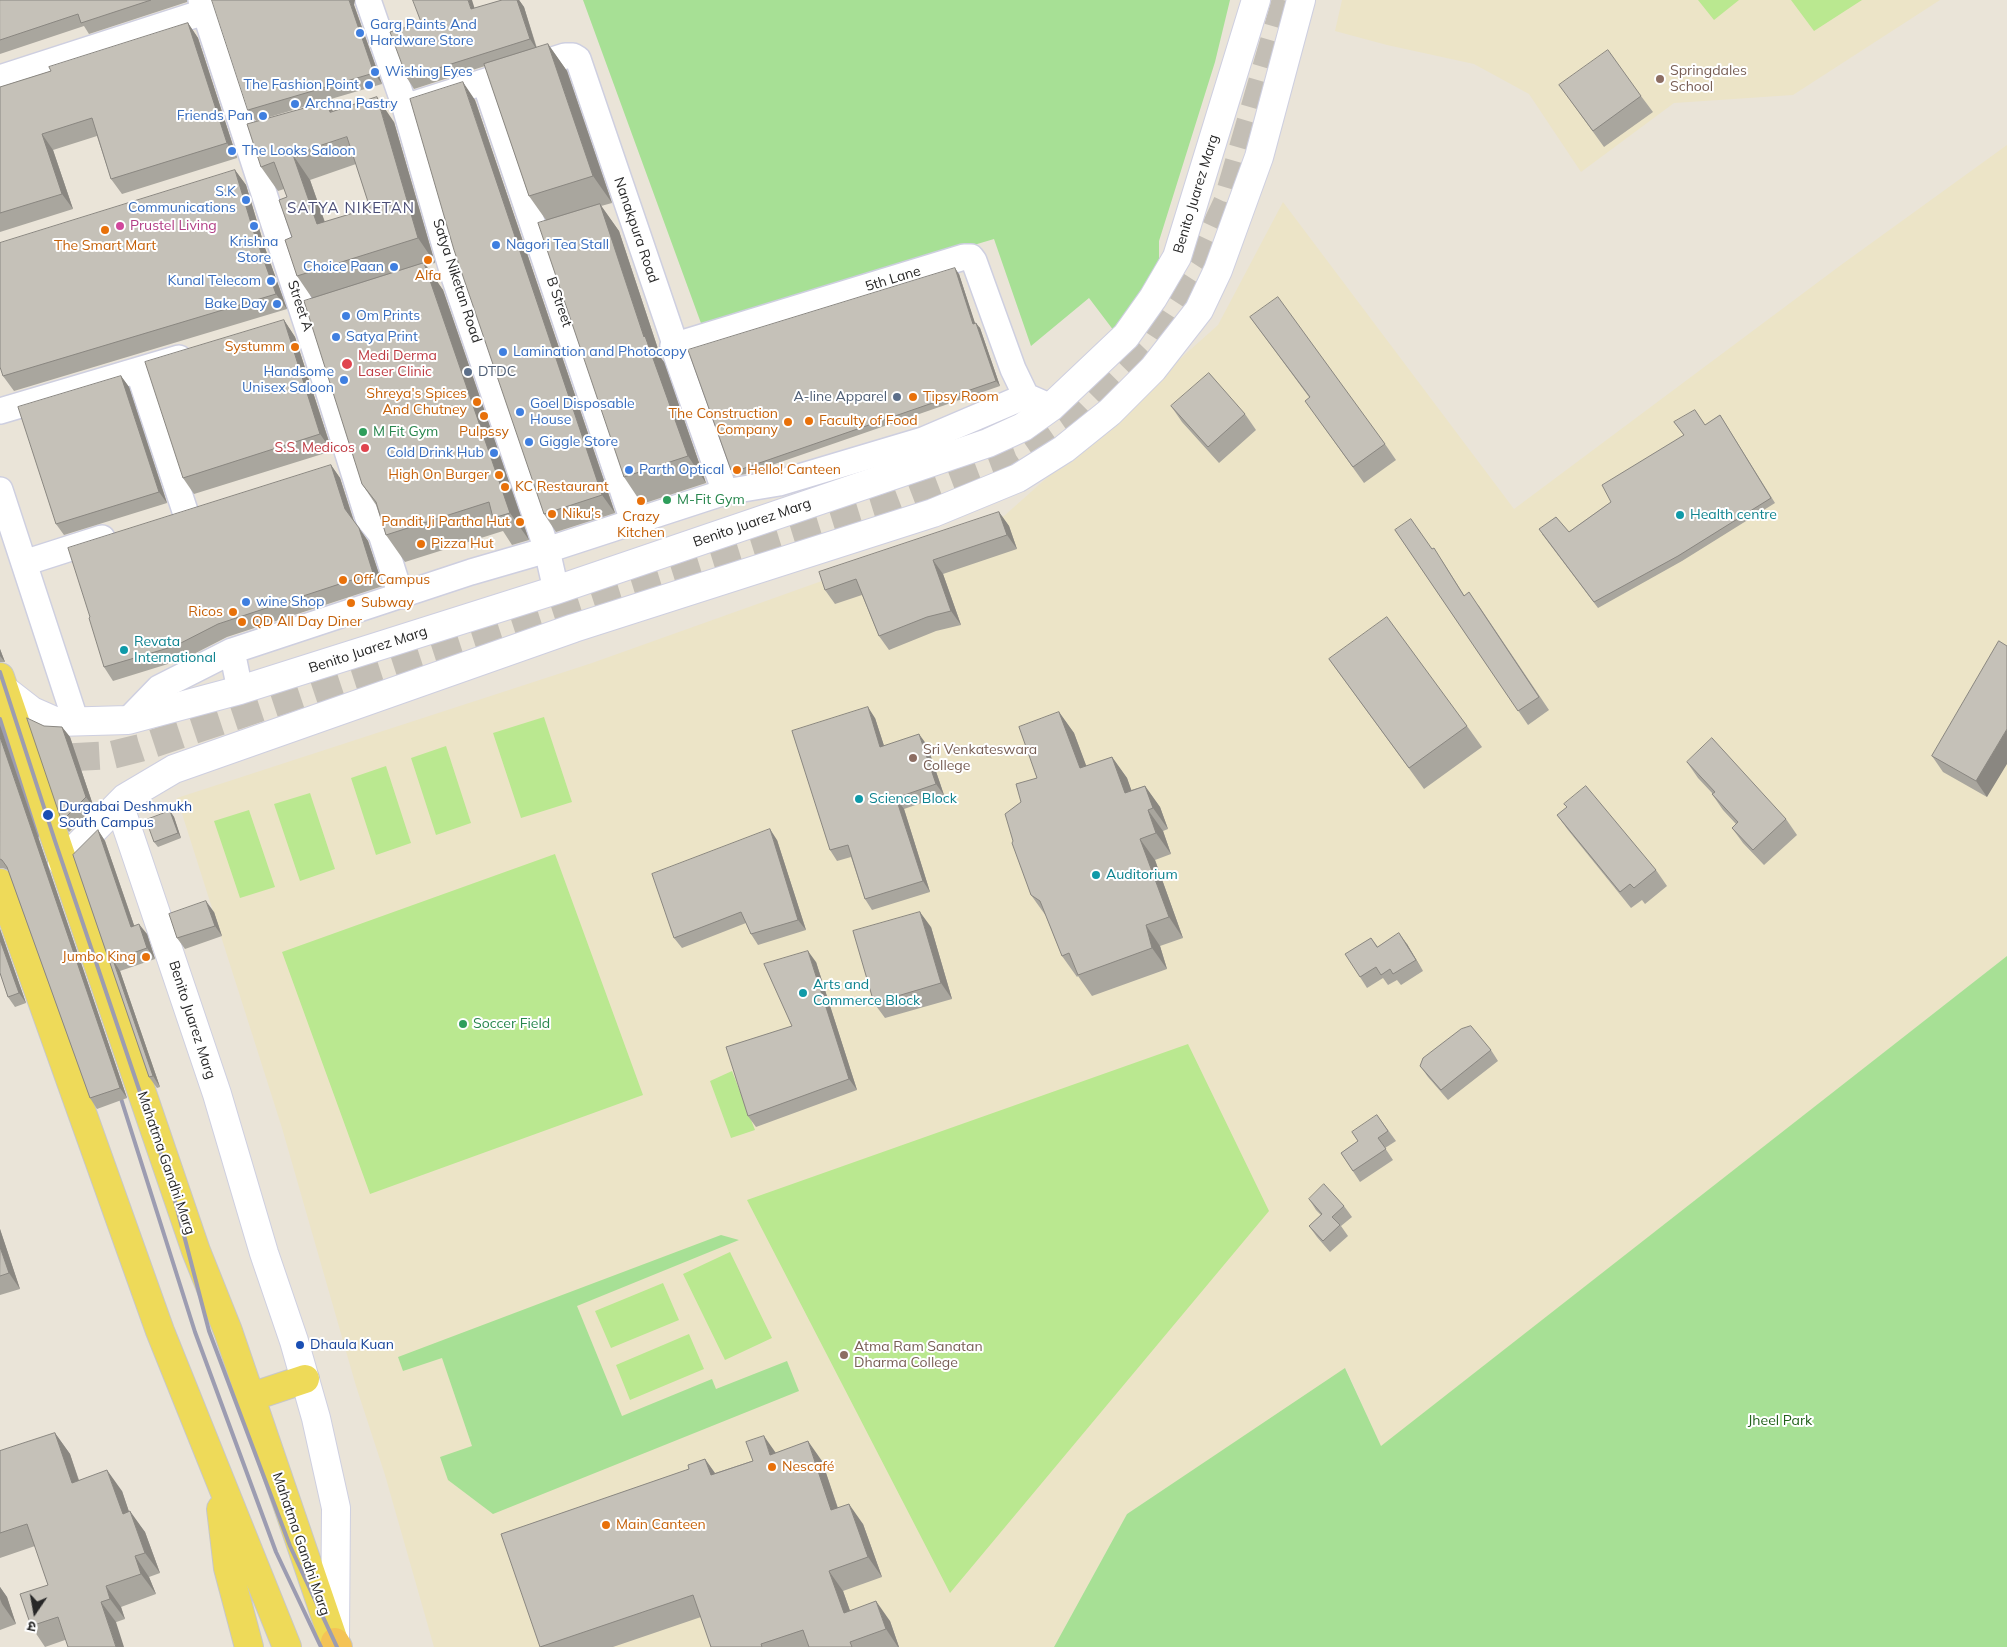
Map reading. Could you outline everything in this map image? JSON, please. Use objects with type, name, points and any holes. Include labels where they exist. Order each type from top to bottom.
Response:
[{"type":"main road","name":"Mahatma Gandhi Marg","points":[[2,683],[196,1251],[228,1331],[336,1645]]},
{"type":"main road","points":[[0,883],[160,1331],[287,1647]]},
{"type":"main road","points":[[251,1397],[305,1379]]},
{"type":"main road","points":[[218,1475],[228,1568],[249,1647]]},
{"type":"street","name":"Satya Niketan Road","points":[[368,0],[444,274],[547,550],[556,590]]},
{"type":"street","name":"Benito Juarez Marg","points":[[2,683],[32,711],[58,722],[128,720],[240,690],[556,590],[988,443],[1023,427],[1051,407],[1126,336],[1178,257],[1256,0]]},
{"type":"street","points":[[62,862],[125,798],[174,769],[574,628],[933,513],[1018,478],[1064,449],[1110,412],[1153,369],[1198,310],[1218,270],[1259,157],[1300,0]]},
{"type":"street","points":[[0,78],[202,6]]},
{"type":"street","name":"Street A","points":[[202,6],[255,137],[245,171],[295,322],[350,460],[368,518],[381,534],[401,596]]},
{"type":"street","name":"Nanakpura Road","points":[[485,83],[565,56],[573,56],[578,59],[621,215],[675,344],[673,346],[725,492]]},
{"type":"street","points":[[396,101],[485,83]]},
{"type":"street","name":"B Street","points":[[485,83],[547,237],[633,521]]},
{"type":"street","name":"5th Lane","points":[[673,346],[964,257],[971,257],[1013,369],[1026,396]]},
{"type":"street","points":[[295,322],[328,312]]},
{"type":"street","points":[[0,411],[202,350]]},
{"type":"street","points":[[138,370],[185,512]]},
{"type":"street","points":[[128,720],[159,688],[232,651],[471,572],[547,550],[725,492],[779,483],[923,440],[1026,396],[1051,407]]},
{"type":"street","points":[[325,467],[350,460]]},
{"type":"street","points":[[0,490],[76,722]]},
{"type":"street","points":[[24,563],[120,532]]},
{"type":"street","points":[[232,651],[240,690]]},
{"type":"street","name":"Benito Juarez Marg","points":[[119,804],[217,1094],[316,1418],[336,1508],[336,1645]]},
{"type":"shaded area","name":"Springdales School","points":[[1342,0],[1940,0],[1793,95],[1674,103],[1581,172],[1529,94],[1474,64],[1387,45],[1335,31]]},
{"type":"shaded area","points":[[2007,145],[2007,956],[1381,1447],[1346,1369],[1127,1514],[1054,1647],[434,1647],[282,1128],[177,798],[592,663],[1004,516],[1218,325],[1283,202],[1514,509],[1841,265]]},
{"type":"green space","points":[[583,0],[1230,0],[1215,62],[1159,241],[1159,259],[1147,294],[1114,331],[1089,298],[1031,346],[994,239],[702,326]]},
{"type":"green space","points":[[1698,0],[1739,0],[1714,20]]},
{"type":"green space","points":[[1791,0],[1862,0],[1814,31]]},
{"type":"green space","points":[[544,717],[572,802],[521,818],[493,733]]},
{"type":"green space","points":[[446,746],[471,823],[436,835],[411,758]]},
{"type":"green space","points":[[386,766],[411,843],[376,855],[351,778]]},
{"type":"green space","points":[[310,793],[335,869],[300,881],[274,804]]},
{"type":"green space","points":[[249,810],[275,887],[240,898],[214,821]]},
{"type":"green space","name":"Soccer Field","points":[[555,854],[643,1095],[370,1194],[282,952]]},
{"type":"green space","name":"Jheel Park","points":[[2007,956],[2007,1647],[1054,1647],[1127,1514],[1345,1368],[1381,1446]]},
{"type":"green space","points":[[1188,1044],[1269,1211],[950,1593],[747,1200]]},
{"type":"green space","points":[[732,1071],[755,1130],[731,1138],[710,1081]]},
{"type":"green space","points":[[721,1235],[739,1240],[577,1306],[622,1416],[712,1379],[716,1389],[787,1361],[799,1391],[493,1514],[448,1480],[440,1457],[472,1446],[442,1358],[403,1371],[398,1357]]},
{"type":"green space","points":[[730,1252],[772,1338],[725,1360],[683,1274]]},
{"type":"green space","points":[[663,1283],[679,1320],[611,1348],[595,1311]]},
{"type":"green space","points":[[689,1334],[704,1369],[630,1400],[616,1365]]},
{"type":"building","points":[[0,0],[151,0],[81,23],[78,14],[0,40]]},
{"type":"building","points":[[212,0],[349,0],[374,73],[248,110]]},
{"type":"building","points":[[413,0],[468,0],[471,9],[502,0],[517,0],[530,39],[407,78],[390,32],[421,23]]},
{"type":"building","points":[[188,23],[227,143],[111,179],[92,118],[42,134],[62,194],[0,213],[0,87],[51,71],[49,67]]},
{"type":"building","points":[[548,44],[593,176],[529,196],[484,64]]},
{"type":"building","points":[[1608,50],[1641,96],[1593,131],[1559,85]]},
{"type":"building","points":[[463,82],[602,495],[544,514],[454,250],[410,99]]},
{"type":"building","points":[[377,97],[418,238],[297,276],[285,240],[292,237],[279,200],[287,197],[274,162],[261,167],[247,124],[326,102],[330,112]],"holes":[[[347,137],[370,208],[317,224],[293,155]]]},
{"type":"building","points":[[235,170],[254,233],[276,294],[3,376],[0,367],[0,243]]},
{"type":"building","points":[[600,204],[644,337],[688,456],[624,477],[538,223]]},
{"type":"building","points":[[424,263],[510,513],[493,518],[489,502],[386,535],[376,502],[362,484],[304,301]]},
{"type":"building","points":[[955,268],[973,324],[976,323],[996,381],[742,469],[731,470],[688,350]]},
{"type":"building","points":[[1278,297],[1385,444],[1353,467],[1305,401],[1310,397],[1250,317]]},
{"type":"building","points":[[284,320],[320,434],[183,478],[145,362]]},
{"type":"building","points":[[1209,373],[1245,414],[1208,447],[1171,406]]},
{"type":"building","points":[[121,376],[159,492],[56,524],[18,407]]},
{"type":"building","name":"Health centre","points":[[1695,410],[1705,425],[1720,415],[1771,498],[1678,556],[1594,602],[1539,529],[1556,517],[1569,532],[1611,502],[1602,485],[1684,435],[1674,422]]},
{"type":"building","points":[[331,465],[345,509],[359,528],[373,573],[218,624],[175,646],[104,667],[68,548]]},
{"type":"building","points":[[999,512],[1007,535],[933,560],[951,611],[927,617],[879,636],[856,579],[825,590],[819,572]]},
{"type":"building","points":[[1411,519],[1432,549],[1434,548],[1464,596],[1469,592],[1539,697],[1518,711],[1395,530]]},
{"type":"building","points":[[1387,617],[1467,726],[1409,768],[1329,659]]},
{"type":"building","points":[[1999,641],[2007,646],[2007,729],[1976,781],[1932,756]]},
{"type":"building","name":"Science Block","points":[[868,707],[880,747],[919,734],[936,784],[896,798],[923,881],[865,899],[848,845],[830,850],[792,731]]},
{"type":"building","name":"Auditorium","points":[[1059,712],[1080,768],[1112,757],[1125,793],[1145,786],[1153,808],[1148,810],[1156,833],[1140,839],[1169,917],[1146,925],[1152,948],[1078,975],[1069,953],[1062,956],[1040,901],[1031,895],[1012,843],[1005,814],[1021,802],[1016,784],[1037,778],[1019,727]]},
{"type":"building","points":[[27,718],[44,726],[62,727],[86,797],[62,821]]},
{"type":"building","points":[[0,737],[120,1088],[90,1098],[7,867],[0,859]]},
{"type":"building","points":[[1712,738],[1786,819],[1753,850],[1732,828],[1738,822],[1712,794],[1715,792],[1687,762]]},
{"type":"building","points":[[1586,786],[1656,870],[1634,888],[1630,884],[1620,892],[1557,815],[1567,807],[1564,804]]},
{"type":"building","points":[[170,811],[178,833],[154,842],[146,820]]},
{"type":"building","points":[[770,829],[798,920],[751,934],[741,912],[674,938],[652,874]]},
{"type":"building","points":[[98,830],[131,927],[139,924],[147,948],[113,960],[153,1076],[149,1077],[73,855]]},
{"type":"building","points":[[206,901],[215,926],[177,938],[169,914]]},
{"type":"building","points":[[920,912],[941,983],[874,1003],[853,931]]},
{"type":"building","points":[[1399,933],[1416,960],[1393,974],[1390,969],[1381,975],[1376,967],[1360,977],[1345,954],[1371,938],[1377,947]]},
{"type":"building","points":[[0,940],[19,993],[8,997],[0,973]]},
{"type":"building","points":[[808,951],[849,1079],[748,1116],[726,1047],[792,1026],[764,964]]},
{"type":"building","points":[[1471,1026],[1491,1050],[1441,1090],[1420,1066],[1423,1058],[1461,1029]]},
{"type":"building","points":[[1377,1115],[1388,1131],[1378,1138],[1386,1149],[1353,1171],[1341,1153],[1358,1141],[1352,1132]]},
{"type":"building","points":[[1324,1184],[1344,1206],[1332,1217],[1340,1225],[1323,1241],[1309,1226],[1322,1214],[1309,1199]]},
{"type":"building","points":[[0,1247],[9,1273],[0,1276]]},
{"type":"building","points":[[55,1433],[72,1483],[107,1470],[123,1514],[130,1511],[145,1553],[135,1556],[141,1574],[106,1586],[110,1599],[101,1602],[116,1647],[68,1647],[58,1617],[31,1626],[20,1594],[48,1585],[27,1524],[0,1533],[0,1451]]},
{"type":"building","points":[[764,1436],[770,1455],[808,1441],[831,1510],[849,1504],[868,1557],[829,1571],[844,1613],[876,1601],[886,1629],[850,1642],[852,1647],[809,1647],[803,1630],[761,1644],[762,1647],[711,1647],[693,1595],[540,1647],[501,1534],[689,1469],[688,1465],[705,1459],[711,1475],[753,1461],[746,1442]]},
{"type":"tunnel","points":[[0,722],[12,739],[59,758],[112,755],[140,748],[599,597],[888,507],[1017,458],[1072,420],[1146,345],[1198,265],[1227,203],[1286,0]]},
{"type":"railway","points":[[0,672],[169,1178],[209,1331],[290,1546],[337,1647]]},
{"type":"railway","points":[[0,719],[37,836]]},
{"type":"railway","points":[[117,1086],[195,1332],[276,1552],[321,1647]]},
{"type":"place","name":"Garg Paints And Hardware Store","points":[[360,33]]},
{"type":"place","name":"Wishing Eyes","points":[[375,72]]},
{"type":"place","name":"Springdales School","points":[[1660,79]]},
{"type":"place","name":"The Fashion Point","points":[[369,85]]},
{"type":"place","name":"Archna Pastry","points":[[295,104]]},
{"type":"place","name":"Friends Pan","points":[[263,116]]},
{"type":"place","name":"The Looks Saloon","points":[[232,151]]},
{"type":"place","name":"S.K Communications","points":[[246,200]]},
{"type":"place","name":"Prustel Living","points":[[120,226]]},
{"type":"place","name":"Krishna Store","points":[[254,226]]},
{"type":"place","name":"The Smart Mart","points":[[105,230]]},
{"type":"place","name":"Nagori Tea Stall","points":[[496,245]]},
{"type":"place","name":"Alfa","points":[[428,260]]},
{"type":"place","name":"Choice Paan","points":[[394,267]]},
{"type":"place","name":"Kunal Telecom","points":[[271,281]]},
{"type":"place","name":"Bake Day","points":[[277,304]]},
{"type":"place","name":"Om Prints","points":[[346,316]]},
{"type":"place","name":"Satya Print","points":[[336,337]]},
{"type":"place","name":"Systumm","points":[[295,347]]},
{"type":"place","name":"Lamination and Photocopy","points":[[503,352]]},
{"type":"place","name":"Medi Derma Laser Clinic","points":[[347,364]]},
{"type":"place","name":"DTDC","points":[[468,372]]},
{"type":"place","name":"Handsome Unisex Saloon","points":[[344,380]]},
{"type":"place","name":"A-line Apparel","points":[[897,397]]},
{"type":"place","name":"Tipsy Room","points":[[913,397]]},
{"type":"place","name":"Shreya's Spices And Chutney","points":[[477,402]]},
{"type":"place","name":"Goel Disposable House","points":[[520,412]]},
{"type":"place","name":"Pulpssy","points":[[484,416]]},
{"type":"place","name":"Faculty of Food","points":[[809,421]]},
{"type":"place","name":"The Construction Company","points":[[788,422]]},
{"type":"place","name":"M Fit Gym","points":[[363,432]]},
{"type":"place","name":"Giggle Store","points":[[529,442]]},
{"type":"place","name":"S.S. Medicos","points":[[365,448]]},
{"type":"place","name":"Cold Drink Hub","points":[[494,453]]},
{"type":"place","name":"Parth Optical","points":[[629,470]]},
{"type":"place","name":"Hello! Canteen","points":[[737,470]]},
{"type":"place","name":"High On Burger","points":[[499,475]]},
{"type":"place","name":"KC Restaurant","points":[[505,487]]},
{"type":"place","name":"M-Fit Gym","points":[[667,500]]},
{"type":"place","name":"Crazy Kitchen","points":[[641,501]]},
{"type":"place","name":"Niku's","points":[[552,514]]},
{"type":"place","name":"Health centre","points":[[1680,515]]},
{"type":"place","name":"Pandit Ji Partha Hut","points":[[520,522]]},
{"type":"place","name":"Pizza Hut","points":[[421,544]]},
{"type":"place","name":"Off Campus","points":[[343,580]]},
{"type":"place","name":"wine Shop","points":[[246,602]]},
{"type":"place","name":"Subway","points":[[351,603]]},
{"type":"place","name":"Ricos","points":[[233,612]]},
{"type":"place","name":"QD All Day Diner","points":[[242,622]]},
{"type":"place","name":"Revata International","points":[[124,650]]},
{"type":"place","name":"Sri Venkateswara College","points":[[913,758]]},
{"type":"place","name":"Science Block","points":[[859,799]]},
{"type":"place","name":"Durgabai Deshmukh South Campus","points":[[48,815]]},
{"type":"place","name":"Auditorium","points":[[1096,875]]},
{"type":"place","name":"Jumbo King","points":[[146,957]]},
{"type":"place","name":"Arts and Commerce Block","points":[[803,993]]},
{"type":"place","name":"Soccer Field","points":[[463,1024]]},
{"type":"place","name":"Dhaula Kuan","points":[[300,1345]]},
{"type":"place","name":"Atma Ram Sanatan Dharma College","points":[[844,1355]]},
{"type":"place","name":"Nescafé","points":[[772,1467]]},
{"type":"place","name":"Main Canteen","points":[[606,1525]]},
{"type":"district","name":"SATYA NIKETAN","points":[[351,208]]}]
